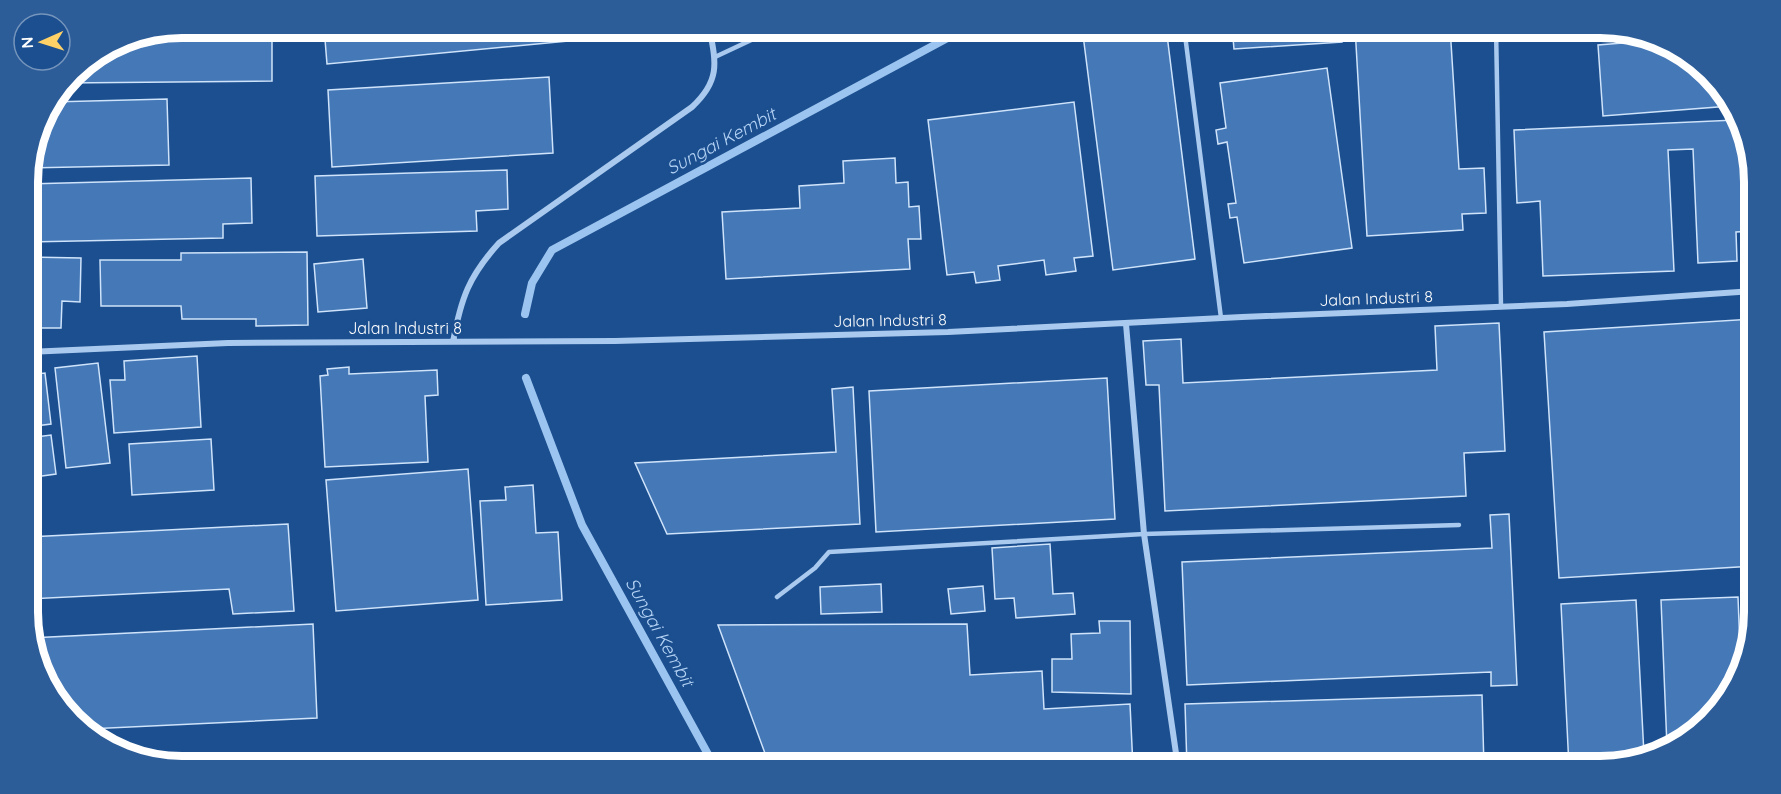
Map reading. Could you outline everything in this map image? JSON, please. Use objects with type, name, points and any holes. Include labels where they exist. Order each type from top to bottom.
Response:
[{"type":"street","points":[[453,342],[466,288],[480,264],[499,243],[703,97],[711,84],[715,70],[711,38]]},
{"type":"street","name":"Jalan Industri 8","points":[[38,351],[228,343],[627,340],[948,332],[1567,304],[1744,292]]},
{"type":"street","points":[[1126,324],[1144,534],[1176,756]]},
{"type":"lane","points":[[1185,38],[1221,318]]},
{"type":"lane","points":[[1496,38],[1501,307]]},
{"type":"lane","points":[[715,57],[753,39]]},
{"type":"lane","points":[[777,597],[815,568],[829,552],[1144,534],[1459,525]]},
{"type":"building","points":[[181,38],[272,38],[272,81],[77,83],[101,62],[126,48],[153,40]]},
{"type":"building","points":[[325,38],[600,38],[327,64]]},
{"type":"building","points":[[1083,38],[1167,38],[1195,259],[1113,270]]},
{"type":"building","points":[[1233,38],[1342,38],[1342,42],[1234,49]]},
{"type":"building","points":[[1356,38],[1451,38],[1459,169],[1484,168],[1486,213],[1462,214],[1463,230],[1367,236]]},
{"type":"building","points":[[1637,42],[1655,48],[1687,67],[1714,94],[1722,107],[1603,116],[1598,45]]},
{"type":"building","points":[[1327,68],[1352,248],[1244,263],[1237,217],[1230,218],[1228,204],[1236,203],[1227,142],[1218,144],[1216,130],[1226,128],[1220,83]]},
{"type":"building","points":[[549,77],[553,153],[332,167],[328,90]]},
{"type":"building","points":[[167,99],[169,165],[38,168],[48,126],[62,102]]},
{"type":"building","points":[[1074,102],[1093,256],[1074,258],[1076,271],[1046,275],[1044,260],[998,266],[1000,280],[976,283],[974,272],[947,275],[928,120]]},
{"type":"building","points":[[1730,120],[1739,144],[1744,181],[1744,232],[1736,232],[1737,261],[1698,263],[1693,149],[1668,150],[1674,271],[1543,276],[1540,201],[1517,203],[1514,130]]},
{"type":"building","points":[[895,158],[896,183],[908,182],[909,207],[919,206],[921,239],[908,239],[910,269],[726,279],[722,212],[800,208],[799,186],[844,183],[843,161]]},
{"type":"building","points":[[507,170],[508,209],[476,211],[477,231],[317,236],[315,176]]},
{"type":"building","points":[[251,178],[252,223],[223,224],[223,238],[38,242],[38,184]]},
{"type":"building","points":[[307,252],[308,325],[256,326],[256,319],[182,319],[181,306],[101,306],[100,260],[181,260],[181,253]]},
{"type":"building","points":[[38,257],[81,258],[80,302],[62,301],[61,328],[38,328]]},
{"type":"building","points":[[363,259],[367,308],[318,312],[314,264]]},
{"type":"building","points":[[1744,320],[1744,567],[1559,578],[1544,332]]},
{"type":"building","points":[[1499,323],[1505,451],[1464,453],[1466,496],[1165,511],[1159,385],[1146,385],[1143,341],[1181,339],[1183,383],[1437,370],[1435,326]]},
{"type":"building","points":[[197,356],[201,427],[114,433],[110,380],[125,380],[124,361]]},
{"type":"building","points":[[98,363],[110,463],[66,468],[55,368]]},
{"type":"building","points":[[349,367],[349,374],[437,370],[438,395],[425,396],[428,462],[325,467],[320,376],[328,375],[327,369]]},
{"type":"building","points":[[45,373],[51,424],[38,426],[38,374]]},
{"type":"building","points":[[1107,378],[1115,519],[876,532],[869,391]]},
{"type":"building","points":[[853,387],[860,524],[667,534],[635,463],[836,452],[832,389]]},
{"type":"building","points":[[51,435],[56,474],[38,477],[38,437]]},
{"type":"building","points":[[211,439],[214,490],[132,495],[129,444]]},
{"type":"building","points":[[468,469],[478,600],[336,611],[326,480]]},
{"type":"building","points":[[533,485],[536,533],[558,532],[562,600],[486,605],[480,501],[506,500],[505,487]]},
{"type":"building","points":[[1509,514],[1517,685],[1491,686],[1491,672],[1187,685],[1182,562],[1492,548],[1490,515]]},
{"type":"building","points":[[288,524],[294,611],[233,614],[229,589],[38,599],[38,536]]},
{"type":"building","points":[[1050,544],[1053,594],[1073,593],[1075,614],[1016,618],[1014,598],[995,599],[992,548]]},
{"type":"building","points":[[881,584],[882,612],[821,614],[820,587]]},
{"type":"building","points":[[983,586],[985,611],[951,614],[948,589]]},
{"type":"building","points":[[1738,597],[1740,646],[1733,668],[1714,700],[1695,721],[1667,740],[1661,600]]},
{"type":"building","points":[[1636,600],[1644,750],[1609,756],[1568,756],[1561,604]]},
{"type":"building","points":[[1099,621],[1130,621],[1131,694],[1052,692],[1052,659],[1072,659],[1071,634],[1100,633]]},
{"type":"building","points":[[313,624],[317,718],[96,729],[67,700],[57,685],[48,668],[40,638]]},
{"type":"building","points":[[967,624],[970,675],[1042,671],[1044,709],[1130,704],[1132,756],[766,756],[718,625]]},
{"type":"building","points":[[1482,695],[1484,756],[1187,756],[1185,704]]},
{"type":"building","points":[[347,754],[540,754],[540,756],[347,756]]},
{"type":"waterway","name":"Sungai Kembit","points":[[525,314],[532,283],[552,250],[947,38]]},
{"type":"waterway","name":"Sungai Kembit","points":[[526,378],[582,525],[709,756]]}]
